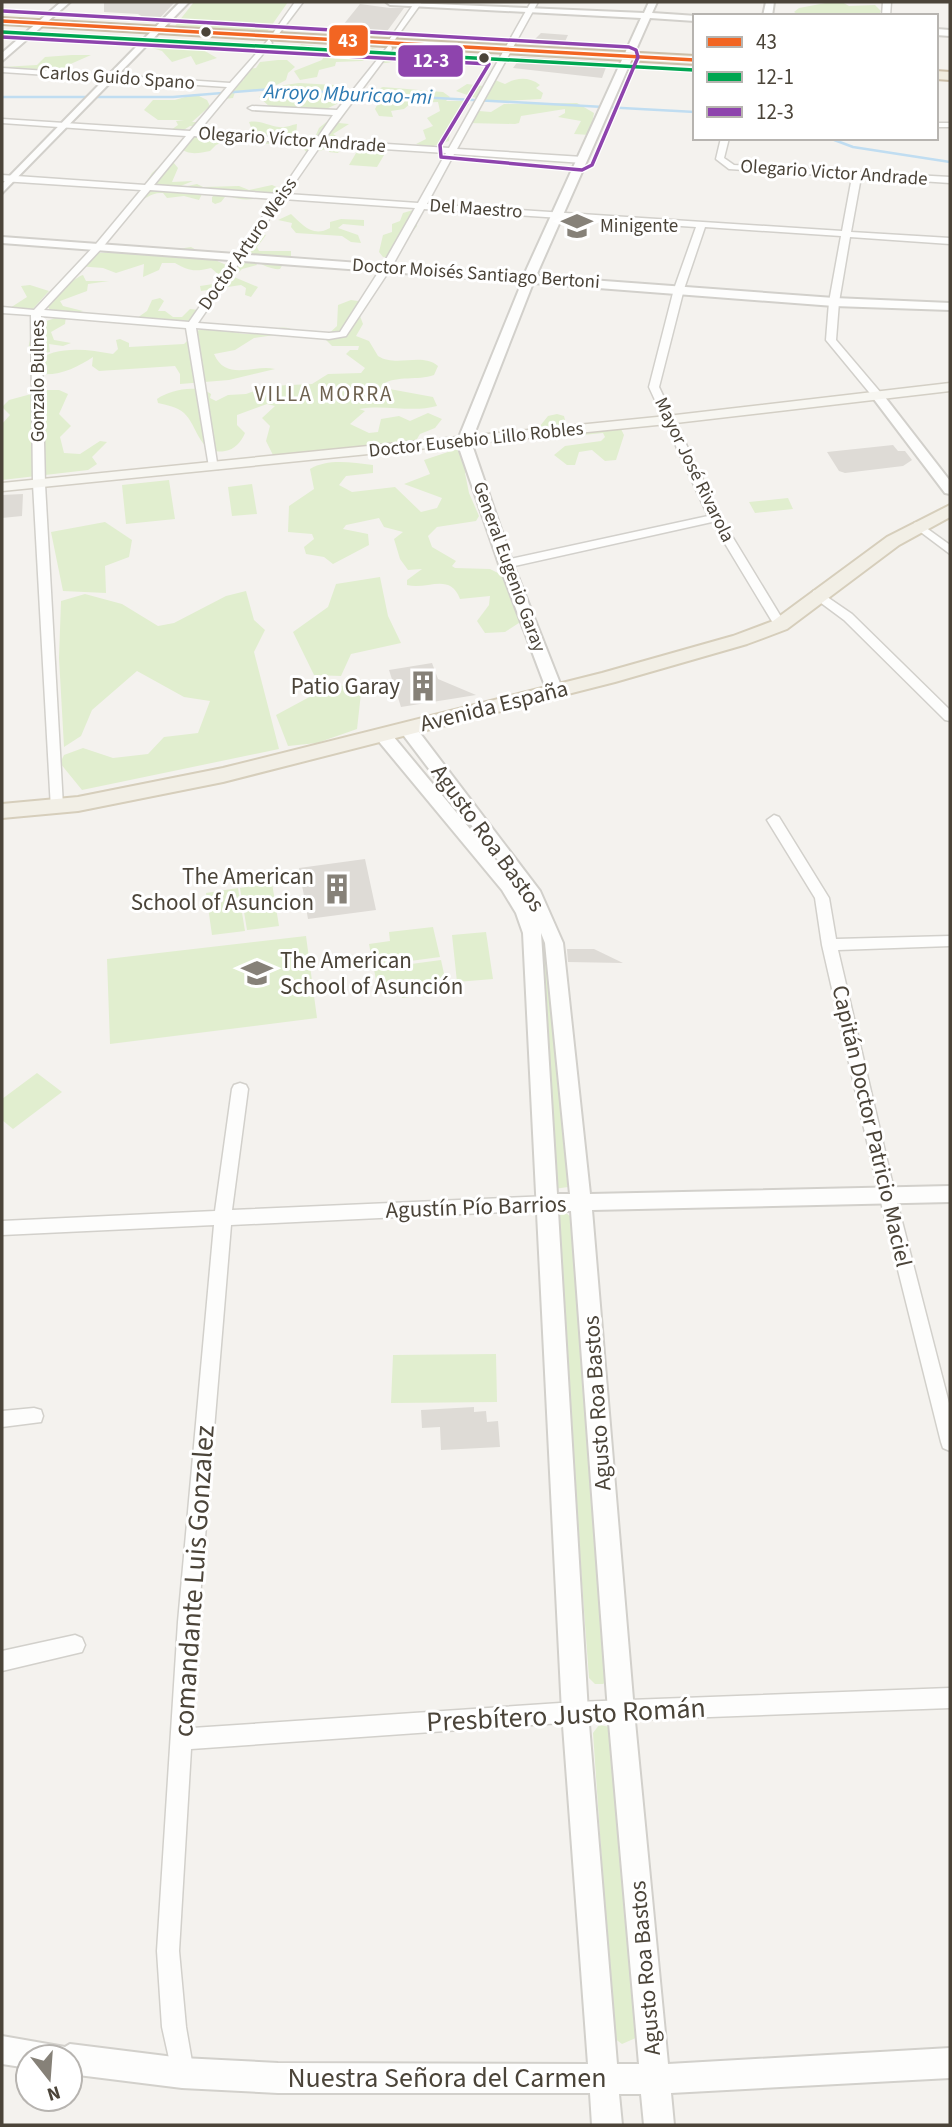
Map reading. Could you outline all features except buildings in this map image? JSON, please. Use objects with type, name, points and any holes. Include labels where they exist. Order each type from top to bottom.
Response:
[{"type":"highway","points":[[2,23],[693,63]]},
{"type":"main road","name":"Doctor Eusebio Lillo Robles","points":[[2,487],[464,442],[950,387]]},
{"type":"main road","name":"Avenida España","points":[[2,811],[56,806],[168,787],[709,650],[780,625],[817,594],[918,526],[950,510]]},
{"type":"street","points":[[2,58],[66,2]]},
{"type":"street","points":[[2,190],[7,178],[64,125],[186,2]]},
{"type":"street","name":"Gonzalo Bulnes","points":[[56,806],[39,484],[36,313],[99,246],[299,2]]},
{"type":"street","points":[[390,2],[533,5],[693,18]]},
{"type":"street","points":[[464,442],[529,278],[653,2]]},
{"type":"street","name":"Doctor Arturo Weiss","points":[[214,467],[191,326],[418,3]]},
{"type":"street","points":[[2,310],[328,336],[345,331],[386,268],[449,150],[533,5]]},
{"type":"street","name":"Carlos Guido Spano","points":[[2,70],[234,84]]},
{"type":"street","points":[[252,108],[339,113]]},
{"type":"street","name":"Olegario Víctor Andrade","points":[[2,121],[583,160]]},
{"type":"street","name":"Olegario Victor Andrade","points":[[725,140],[720,159],[732,167],[950,180]]},
{"type":"street","points":[[857,175],[834,302],[833,344],[877,395],[950,490]]},
{"type":"street","name":"Del Maestro","points":[[7,178],[950,241]]},
{"type":"street","name":"Mayor José Rivarola","points":[[701,225],[679,289],[654,387],[667,420],[715,518],[780,625]]},
{"type":"street","name":"Doctor Moisés Santiago Bertoni","points":[[2,240],[834,302],[950,306]]},
{"type":"street","name":"General Eugenio Garay","points":[[464,442],[506,564],[555,691]]},
{"type":"street","points":[[506,564],[715,518]]},
{"type":"street","points":[[918,526],[950,551]]},
{"type":"street","points":[[817,594],[848,617],[950,717]]},
{"type":"street","name":"Agusto Roa Bastos","points":[[407,728],[534,895],[547,921],[556,962],[581,1203],[621,1710],[659,2125]]},
{"type":"street","name":"Agusto Roa Bastos","points":[[382,734],[508,886],[530,926],[548,1203],[575,1712],[607,2125]]},
{"type":"street","name":"Capitán Doctor Patricio Maciel","points":[[774,820],[822,898],[829,945],[887,1194],[949,1432]]},
{"type":"street","points":[[829,945],[950,941]]},
{"type":"street","name":"comandante Luis Gonzalez","points":[[182,2073],[174,2027],[168,1951],[183,1739],[188,1622],[223,1218],[240,1089]]},
{"type":"street","name":"Agustín Pío Barrios","points":[[2,1227],[548,1203],[950,1194]]},
{"type":"street","points":[[2,1419],[34,1416]]},
{"type":"street","points":[[2,1661],[75,1645]]},
{"type":"street","name":"Presbítero Justo Román","points":[[183,1739],[575,1712],[950,1698]]},
{"type":"street","name":"Nuestra Señora del Carmen","points":[[84,2061],[182,2073],[278,2078],[604,2079],[655,2079],[950,2063]]},
{"type":"green space","points":[[194,2],[288,2],[267,32],[175,26]]},
{"type":"green space","points":[[842,2],[849,6],[875,5],[881,11],[879,14],[794,12],[799,8]]},
{"type":"green space","points":[[154,44],[184,50],[203,50],[217,58],[196,65],[191,56],[172,62],[162,51],[152,48]]},
{"type":"green space","points":[[301,44],[359,52],[372,48],[384,51],[362,61],[336,62],[335,66],[319,70],[317,77],[300,80],[294,71],[322,60],[324,56],[297,49]]},
{"type":"green space","points":[[424,50],[440,57],[430,60],[411,57],[376,63],[383,53]]},
{"type":"green space","points":[[91,55],[66,66],[85,76],[70,82],[56,80],[59,73],[54,70],[2,67],[37,65],[45,57]]},
{"type":"green space","points":[[287,60],[295,67],[288,73],[286,80],[267,90],[235,92],[233,98],[223,99],[236,82],[244,80],[240,73],[245,69],[256,68],[260,62]]},
{"type":"green space","points":[[490,78],[505,84],[518,79],[531,80],[540,85],[536,88],[543,93],[541,99],[487,102],[456,91],[467,84],[483,86]]},
{"type":"green space","points":[[299,83],[334,85],[346,92],[339,103],[326,109],[270,107],[259,97],[277,86]]},
{"type":"green space","points":[[383,87],[443,92],[450,97],[446,101],[464,101],[469,104],[450,130],[449,141],[430,147],[416,144],[426,139],[423,130],[433,126],[427,118],[440,111],[438,102],[411,103],[404,109],[391,111],[393,117],[379,116],[375,109],[381,97],[355,98]]},
{"type":"green space","points":[[195,94],[207,100],[210,106],[192,122],[203,122],[203,126],[190,126],[182,131],[171,130],[178,125],[176,121],[184,120],[158,120],[144,110],[153,100],[175,100]]},
{"type":"green space","points":[[577,103],[594,113],[590,135],[574,134],[581,121],[558,117],[565,113],[565,109],[521,116],[519,123],[515,124],[467,123],[479,111],[491,112],[504,104]]},
{"type":"green space","points":[[335,115],[343,116],[339,123],[349,124],[333,134],[338,137],[337,143],[343,146],[338,153],[329,152],[330,148],[308,154],[300,145],[241,143],[254,135],[249,122],[282,127],[297,124],[296,136],[316,135],[319,128]]},
{"type":"green space","points":[[214,128],[216,132],[229,133],[229,139],[210,151],[190,153],[179,147],[193,133]]},
{"type":"green space","points":[[359,148],[387,150],[377,167],[349,165]]},
{"type":"green space","points":[[164,162],[173,162],[178,168],[172,182],[193,181],[173,189],[197,184],[203,187],[239,186],[249,190],[272,185],[281,189],[264,197],[250,199],[237,199],[232,197],[248,197],[228,193],[221,202],[215,204],[212,197],[217,193],[202,194],[199,200],[184,196],[167,198],[163,193],[158,193],[134,202],[152,173]]},
{"type":"green space","points":[[413,210],[423,212],[416,222],[417,226],[392,258],[383,257],[379,252],[383,235],[392,232],[392,224],[400,221],[403,213]]},
{"type":"green space","points":[[291,214],[313,231],[324,231],[330,228],[330,222],[341,219],[364,220],[364,226],[343,224],[338,228],[358,235],[361,243],[351,242],[342,236],[296,233],[291,227],[292,223],[278,220]]},
{"type":"green space","points":[[254,233],[266,235],[257,247],[259,251],[291,251],[291,257],[286,259],[280,269],[256,261],[261,255],[243,255]]},
{"type":"green space","points":[[191,247],[200,252],[191,257],[215,260],[233,268],[219,275],[211,268],[192,270],[175,263],[162,263],[159,270],[143,277],[144,264],[116,273],[103,268],[78,266],[86,255]]},
{"type":"green space","points":[[245,259],[253,259],[257,265],[242,269],[234,277],[258,287],[251,297],[245,295],[246,288],[241,285],[201,291],[200,286],[220,283]]},
{"type":"green space","points":[[83,275],[86,281],[109,281],[88,284],[87,291],[60,301],[63,306],[83,311],[66,316],[65,324],[51,332],[54,340],[71,343],[63,346],[49,344],[50,352],[34,355],[28,349],[33,326],[55,318],[48,307],[50,303],[64,288]]},
{"type":"green space","points":[[30,285],[49,291],[31,311],[10,308],[27,297],[21,286]]},
{"type":"green space","points":[[160,298],[164,301],[158,311],[165,311],[173,317],[182,317],[190,309],[199,310],[194,317],[179,323],[137,318],[147,311],[152,300]]},
{"type":"green space","points":[[351,300],[358,301],[364,308],[360,316],[363,324],[356,336],[369,341],[378,356],[393,361],[424,360],[438,366],[434,375],[383,384],[384,388],[433,397],[437,406],[418,409],[359,409],[365,411],[350,424],[369,433],[378,432],[381,419],[399,416],[410,421],[428,413],[442,419],[435,428],[420,434],[414,444],[280,458],[273,455],[266,441],[270,426],[262,418],[275,406],[267,404],[237,415],[237,425],[245,433],[244,436],[232,449],[216,451],[204,445],[184,413],[158,403],[157,399],[162,396],[184,389],[205,391],[216,401],[228,395],[246,394],[269,386],[312,384],[328,374],[361,373],[365,368],[346,354],[350,350],[358,350],[359,346],[332,346],[324,338],[337,326],[338,305]]},
{"type":"green space","points":[[207,327],[246,334],[280,328],[295,332],[254,338],[235,350],[214,354],[219,362],[233,370],[275,369],[229,380],[180,384],[180,374],[175,366],[99,371],[92,366],[93,357],[64,372],[31,372],[32,363],[51,353],[82,350],[113,354],[118,349],[116,340],[120,339],[129,343],[129,347],[184,344],[197,331]]},
{"type":"green space","points":[[46,390],[59,390],[68,394],[59,414],[71,426],[60,437],[64,453],[80,454],[100,441],[107,442],[92,457],[97,464],[88,470],[2,480],[2,424],[10,415],[2,407],[9,400]]},
{"type":"green space","points":[[548,416],[564,416],[566,424],[571,427],[621,429],[624,435],[616,460],[605,461],[592,450],[579,452],[575,465],[567,465],[554,455],[565,446],[601,441],[605,437],[603,433],[543,439],[524,431],[540,426]]},
{"type":"green space","points":[[460,448],[479,463],[465,473],[469,493],[479,516],[476,521],[437,527],[428,536],[432,547],[456,561],[452,566],[455,568],[490,569],[502,575],[522,621],[505,632],[485,633],[477,621],[489,605],[490,596],[460,599],[456,591],[444,584],[407,585],[407,580],[422,569],[408,570],[400,559],[394,539],[403,532],[384,527],[379,518],[346,525],[343,529],[368,534],[369,545],[333,564],[324,557],[306,554],[304,547],[314,539],[312,534],[288,532],[289,506],[314,489],[310,469],[333,462],[373,465],[373,473],[346,476],[339,485],[352,492],[395,487],[421,512],[437,508],[442,498],[404,484],[430,474],[424,460]]},
{"type":"green space","points":[[169,480],[175,519],[126,524],[122,485]]},
{"type":"green space","points":[[252,484],[257,514],[232,516],[228,487]]},
{"type":"green space","points":[[788,498],[793,509],[755,513],[749,502]]},
{"type":"green space","points":[[105,522],[132,540],[129,557],[105,566],[106,593],[63,591],[51,532]]},
{"type":"green space","points":[[380,577],[388,616],[401,643],[351,654],[341,676],[314,675],[293,632],[328,607],[336,584]]},
{"type":"green space","points":[[246,591],[254,620],[265,630],[254,652],[279,749],[82,790],[60,763],[64,755],[83,748],[113,758],[148,754],[164,737],[198,733],[210,701],[184,697],[137,671],[92,710],[81,736],[64,747],[59,658],[61,601],[85,594],[122,604],[158,626],[174,623],[226,596]]},
{"type":"green space","points":[[362,684],[357,729],[317,743],[288,746],[276,715],[328,687]]},
{"type":"green space","points":[[272,883],[279,926],[247,930],[240,888]]},
{"type":"green space","points":[[238,888],[245,931],[212,935],[206,893]]},
{"type":"green space","points":[[433,927],[440,957],[373,966],[369,944],[390,941],[389,932]]},
{"type":"green space","points":[[486,932],[493,979],[457,982],[452,935]]},
{"type":"green space","points":[[306,936],[317,1018],[110,1044],[107,959]]},
{"type":"green space","points":[[545,939],[557,1025],[568,1187],[554,1189],[541,980],[542,941]]},
{"type":"green space","points":[[441,960],[448,992],[402,998],[400,990],[378,992],[374,969]]},
{"type":"green space","points":[[37,1073],[62,1092],[13,1129],[2,1120],[2,1099]]},
{"type":"green space","points":[[560,1213],[571,1217],[609,1679],[603,1684],[595,1684],[589,1678],[555,1218]]},
{"type":"green space","points":[[496,1354],[497,1402],[391,1403],[393,1355]]},
{"type":"green space","points":[[599,1725],[611,1727],[638,2037],[622,2044],[614,2038],[593,1733]]},
{"type":"waterway","name":"Arroyo Mburicao-mi","points":[[2,97],[173,97],[271,89],[693,112]]},
{"type":"waterway","name":"Arroyo Mburicao-mi","points":[[834,140],[853,147],[950,162]]},
{"type":"transit line","name":"12-3","points":[[2,37],[489,64],[440,145],[441,157],[448,160],[582,170],[592,165],[638,57],[636,50],[629,47],[3,11]]},
{"type":"transit line","name":"43","points":[[2,21],[693,60]]},
{"type":"transit line","name":"12-1","points":[[2,32],[693,70]]},
{"type":"place","name":"Minigente","points":[[577,226]]},
{"type":"place","name":"Patio Garay","points":[[423,686]]},
{"type":"place","name":"The American School of Asuncion","points":[[337,889]]},
{"type":"place","name":"The American School of Asunción","points":[[257,973]]},
{"type":"district","name":"VILLA MORRA","points":[[324,394]]}]
